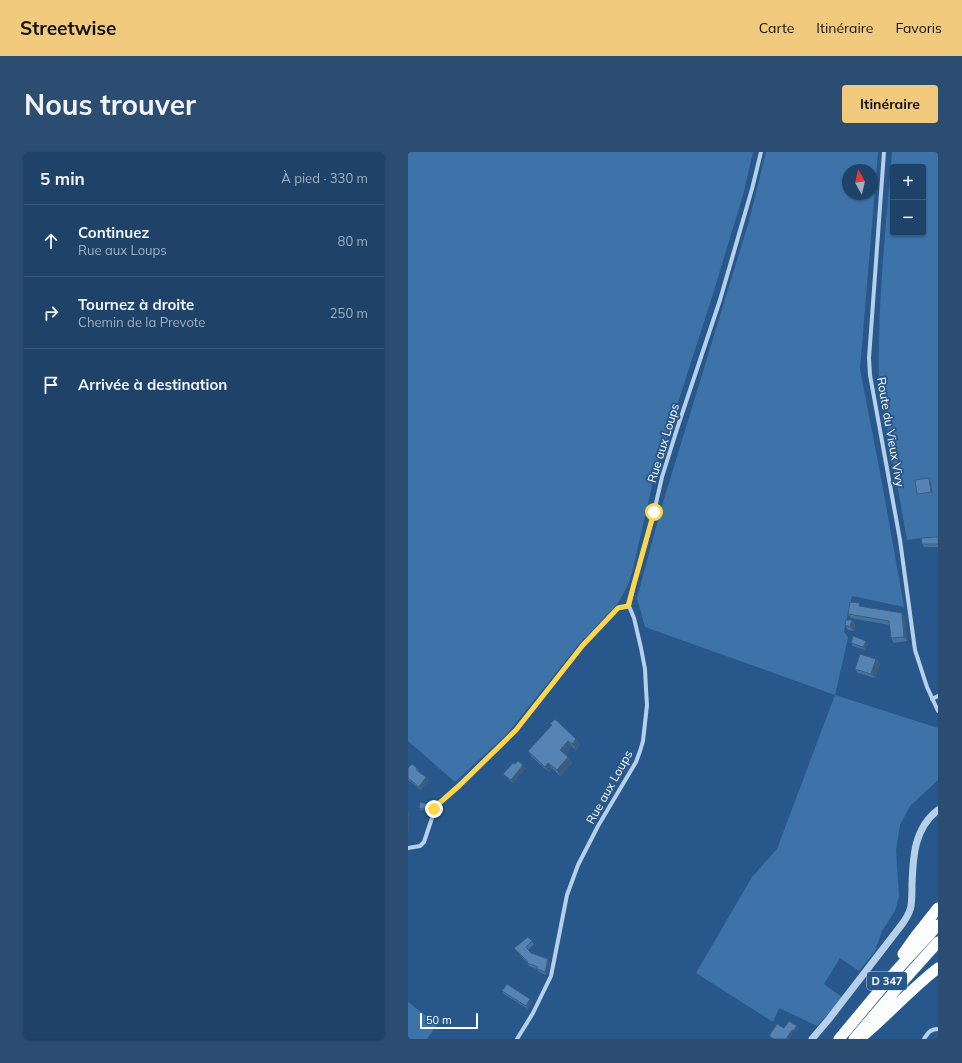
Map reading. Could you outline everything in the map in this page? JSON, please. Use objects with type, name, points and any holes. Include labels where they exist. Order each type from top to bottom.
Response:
[{"type":"highway","points":[[873,998],[915,937],[938,908]]},
{"type":"highway","name":"D 347","points":[[839,1039],[905,961],[938,925]]},
{"type":"highway","name":"D 347","points":[[854,1039],[938,942]]},
{"type":"highway","points":[[858,1039],[880,1022],[914,988],[938,968]]},
{"type":"street","name":"Rue aux Loups","points":[[517,1039],[533,1013],[551,976],[567,895],[578,865],[594,833],[636,762],[642,746],[647,706],[645,669],[634,618],[628,606],[664,470],[720,300],[752,189],[761,152]]},
{"type":"street","name":"Route du Vieux Vivy","points":[[884,152],[869,358],[870,375],[900,540],[916,650],[923,675],[938,711]]},
{"type":"street","points":[[408,848],[420,846],[424,842],[436,806],[459,786],[516,730],[583,645],[618,608],[628,606]]},
{"type":"street","points":[[932,699],[938,696]]},
{"type":"street","points":[[812,1039],[857,983],[908,915],[911,906],[913,864],[916,842],[922,829],[938,810]]},
{"type":"street","points":[[924,1039],[930,1031],[938,1029]]},
{"type":"shaded area","points":[[408,152],[753,152],[743,195],[712,297],[654,477],[632,573],[627,587],[618,603],[579,644],[507,734],[455,782],[408,741]]},
{"type":"shaded area","points":[[766,152],[878,152],[877,164],[842,164],[842,200],[874,200],[860,369],[904,607],[852,596],[844,631],[848,638],[835,695],[645,627],[637,598],[661,509],[749,221]]},
{"type":"shaded area","points":[[892,152],[938,152],[938,538],[907,540],[879,382],[879,324],[890,177],[890,236],[926,236],[926,164],[891,164]]},
{"type":"shaded area","points":[[835,695],[938,728],[938,780],[910,806],[900,825],[896,850],[899,896],[895,911],[882,931],[875,951],[859,971],[840,958],[824,984],[843,998],[817,1026],[779,1008],[773,1022],[696,973],[752,877],[777,849]]},
{"type":"shaded area","points":[[408,1002],[437,1025],[427,1039],[408,1039]]},
{"type":"building","points":[[929,478],[931,492],[917,494],[915,480]]},
{"type":"building","points":[[938,537],[938,544],[922,544],[921,538]]},
{"type":"building","points":[[850,602],[860,603],[859,606],[902,613],[904,637],[891,638],[889,621],[848,614]]},
{"type":"building","points":[[846,620],[852,620],[850,627],[845,625]]},
{"type":"building","points":[[853,636],[866,641],[863,647],[851,643]]},
{"type":"building","points":[[860,654],[876,659],[871,674],[855,669]]},
{"type":"building","points":[[555,719],[576,739],[572,744],[568,741],[560,750],[568,757],[557,770],[548,763],[545,767],[528,751],[552,725],[550,724]]},
{"type":"building","points":[[518,761],[523,765],[511,780],[503,774],[513,763],[515,764]]},
{"type":"building","points":[[412,764],[417,768],[416,770],[426,777],[419,787],[408,778],[408,768]]},
{"type":"building","points":[[420,802],[428,804],[427,810],[419,808]]},
{"type":"building","points":[[528,937],[532,941],[526,947],[531,953],[548,959],[545,972],[537,969],[538,967],[527,963],[528,962],[514,948]]},
{"type":"building","points":[[507,984],[530,999],[526,1006],[502,991]]},
{"type":"building","points":[[789,1021],[797,1026],[793,1031],[792,1030],[786,1039],[774,1039],[769,1036],[777,1024],[784,1028]]},
{"type":"route","points":[[434,809],[516,730],[583,645],[618,608],[628,606],[654,512]]}]
